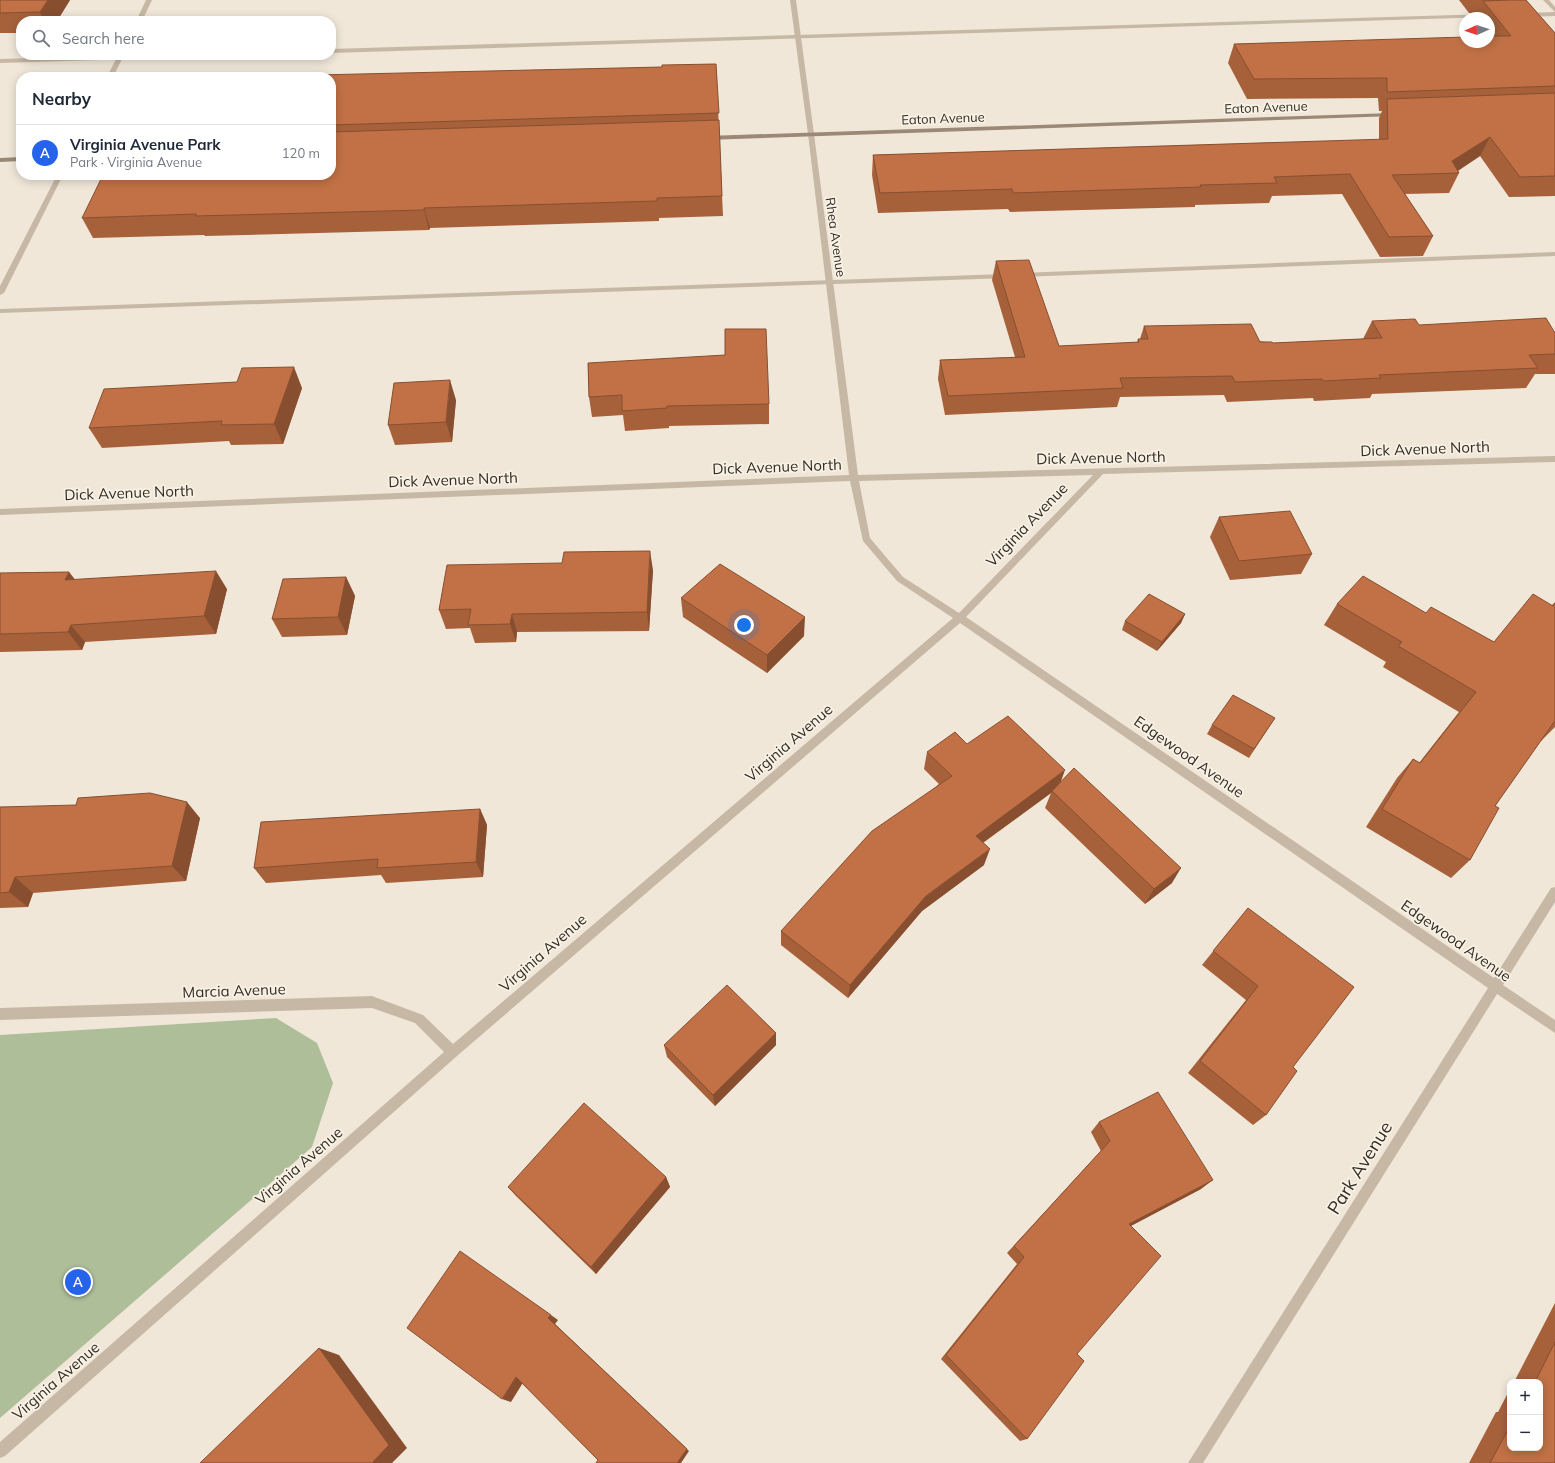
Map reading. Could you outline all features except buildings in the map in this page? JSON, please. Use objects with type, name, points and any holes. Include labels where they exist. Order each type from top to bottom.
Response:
[{"type":"main road","name":"Eaton Avenue","points":[[702,138],[1404,114]]},
{"type":"main road","points":[[0,160],[16,159]]},
{"type":"street","points":[[141,16],[149,0]]},
{"type":"street","name":"Rhea Avenue","points":[[793,0],[854,478]]},
{"type":"street","points":[[1546,0],[1555,10]]},
{"type":"street","points":[[1521,15],[1555,14]]},
{"type":"street","points":[[336,51],[1497,16]]},
{"type":"street","points":[[0,61],[24,60]]},
{"type":"street","points":[[113,72],[119,60]]},
{"type":"street","points":[[0,293],[57,180]]},
{"type":"street","points":[[0,311],[830,283],[1555,254]]},
{"type":"street","name":"Dick Avenue North","points":[[0,512],[854,478],[1555,459]]},
{"type":"street","name":"Virginia Avenue","points":[[0,1451],[453,1052],[960,618],[1100,472]]},
{"type":"street","name":"Edgewood Avenue","points":[[854,478],[866,539],[900,579],[960,618],[1555,1027]]},
{"type":"street","name":"Park Avenue","points":[[1195,1463],[1555,892]]},
{"type":"street","name":"Marcia Avenue","points":[[0,1014],[372,1002],[419,1019],[453,1052]]},
{"type":"green space","points":[[276,1018],[317,1043],[333,1083],[312,1147],[0,1418],[0,1035]]},
{"type":"place","name":"Virginia Avenue Park","points":[[78,1282]]}]
